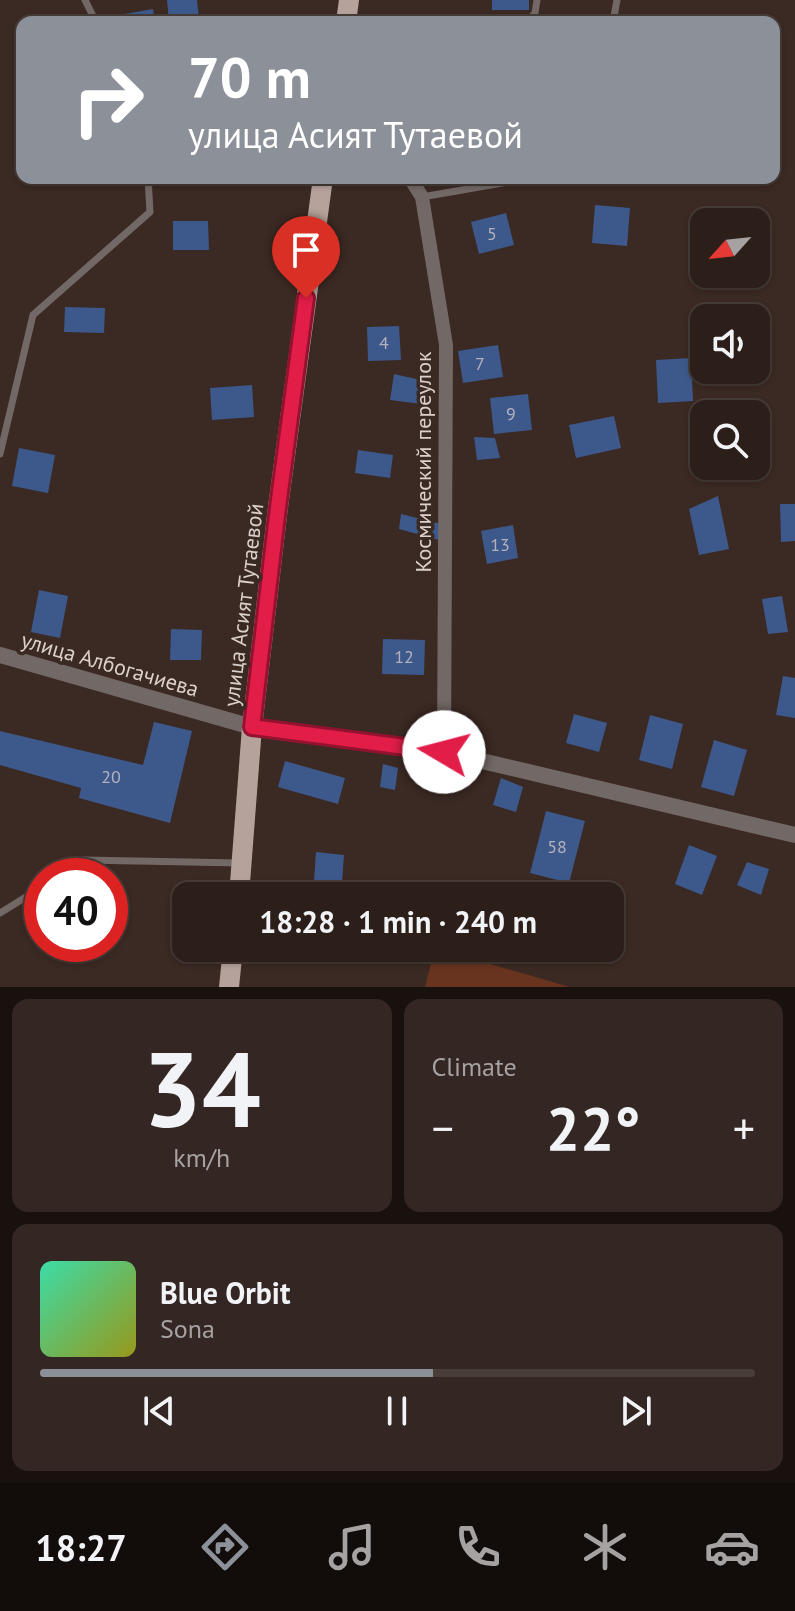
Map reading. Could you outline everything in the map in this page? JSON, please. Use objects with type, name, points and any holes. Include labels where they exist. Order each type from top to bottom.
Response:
[{"type":"main road","name":"улица Асият Тутаевой","points":[[240,882],[252,727],[278,507],[322,184]]},
{"type":"main road","points":[[229,987],[232,962]]},
{"type":"street","name":"Космический переулок","points":[[414,184],[422,197],[446,345],[444,752]]},
{"type":"street","name":"улица Албогачиева","points":[[0,655],[252,727],[444,752],[795,835]]},
{"type":"lane","points":[[0,454],[33,315],[150,212],[148,184]]},
{"type":"lane","points":[[422,197],[497,184]]},
{"type":"lane","points":[[128,861],[242,863]]},
{"type":"lane","points":[[0,913],[24,898]]},
{"type":"shaded area","points":[[431,962],[483,962],[570,987],[425,987]]},
{"type":"building","points":[[167,0],[197,0],[199,16],[168,16]]},
{"type":"building","points":[[492,0],[529,0],[529,10],[492,10]]},
{"type":"building","points":[[153,9],[154,16],[119,16]]},
{"type":"building","points":[[595,205],[630,208],[627,246],[592,243]]},
{"type":"building","points":[[506,213],[514,245],[479,254],[471,222]]},
{"type":"building","points":[[173,221],[208,221],[209,250],[173,250]]},
{"type":"building","points":[[65,307],[105,308],[104,333],[64,332]]},
{"type":"building","points":[[399,326],[401,360],[368,361],[367,327]]},
{"type":"building","points":[[498,345],[503,377],[463,383],[458,351]]},
{"type":"building","points":[[690,358],[693,400],[658,403],[656,360]]},
{"type":"building","points":[[394,374],[434,383],[429,405],[390,400]]},
{"type":"building","points":[[252,385],[254,417],[212,420],[210,388]]},
{"type":"building","points":[[528,394],[532,430],[494,434],[490,398]]},
{"type":"building","points":[[614,416],[621,448],[576,458],[569,425]]},
{"type":"building","points":[[474,437],[495,438],[500,458],[477,460]]},
{"type":"building","points":[[19,448],[55,455],[48,493],[12,486]]},
{"type":"building","points":[[358,450],[393,455],[390,478],[355,473]]},
{"type":"building","points":[[718,496],[729,549],[699,555],[689,509]]},
{"type":"building","points":[[780,504],[795,504],[795,541],[781,542]]},
{"type":"building","points":[[401,514],[441,524],[439,540],[399,529]]},
{"type":"building","points":[[513,525],[518,558],[487,564],[481,531]]},
{"type":"building","points":[[39,590],[68,596],[60,638],[31,632]]},
{"type":"building","points":[[782,596],[788,632],[768,634],[762,599]]},
{"type":"building","points":[[171,629],[202,630],[201,660],[170,660]]},
{"type":"building","points":[[383,639],[425,640],[424,675],[382,674]]},
{"type":"building","points":[[783,676],[795,678],[795,718],[776,715]]},
{"type":"building","points":[[574,714],[607,723],[599,752],[566,743]]},
{"type":"building","points":[[650,715],[683,724],[672,769],[639,760]]},
{"type":"building","points":[[154,722],[192,731],[170,823],[79,798],[81,788],[0,765],[0,731],[143,765]]},
{"type":"building","points":[[714,740],[747,750],[734,796],[701,787]]},
{"type":"building","points":[[285,761],[345,778],[338,804],[278,787]]},
{"type":"building","points":[[383,764],[398,768],[395,790],[380,787]]},
{"type":"building","points":[[501,778],[523,787],[516,812],[493,805]]},
{"type":"building","points":[[546,811],[585,821],[569,882],[530,873]]},
{"type":"building","points":[[689,845],[717,856],[702,895],[675,884]]},
{"type":"building","points":[[316,852],[344,855],[342,882],[314,882]]},
{"type":"building","points":[[747,862],[769,869],[761,895],[737,885]]},
{"type":"route","points":[[306,298],[252,727],[444,752]]}]
